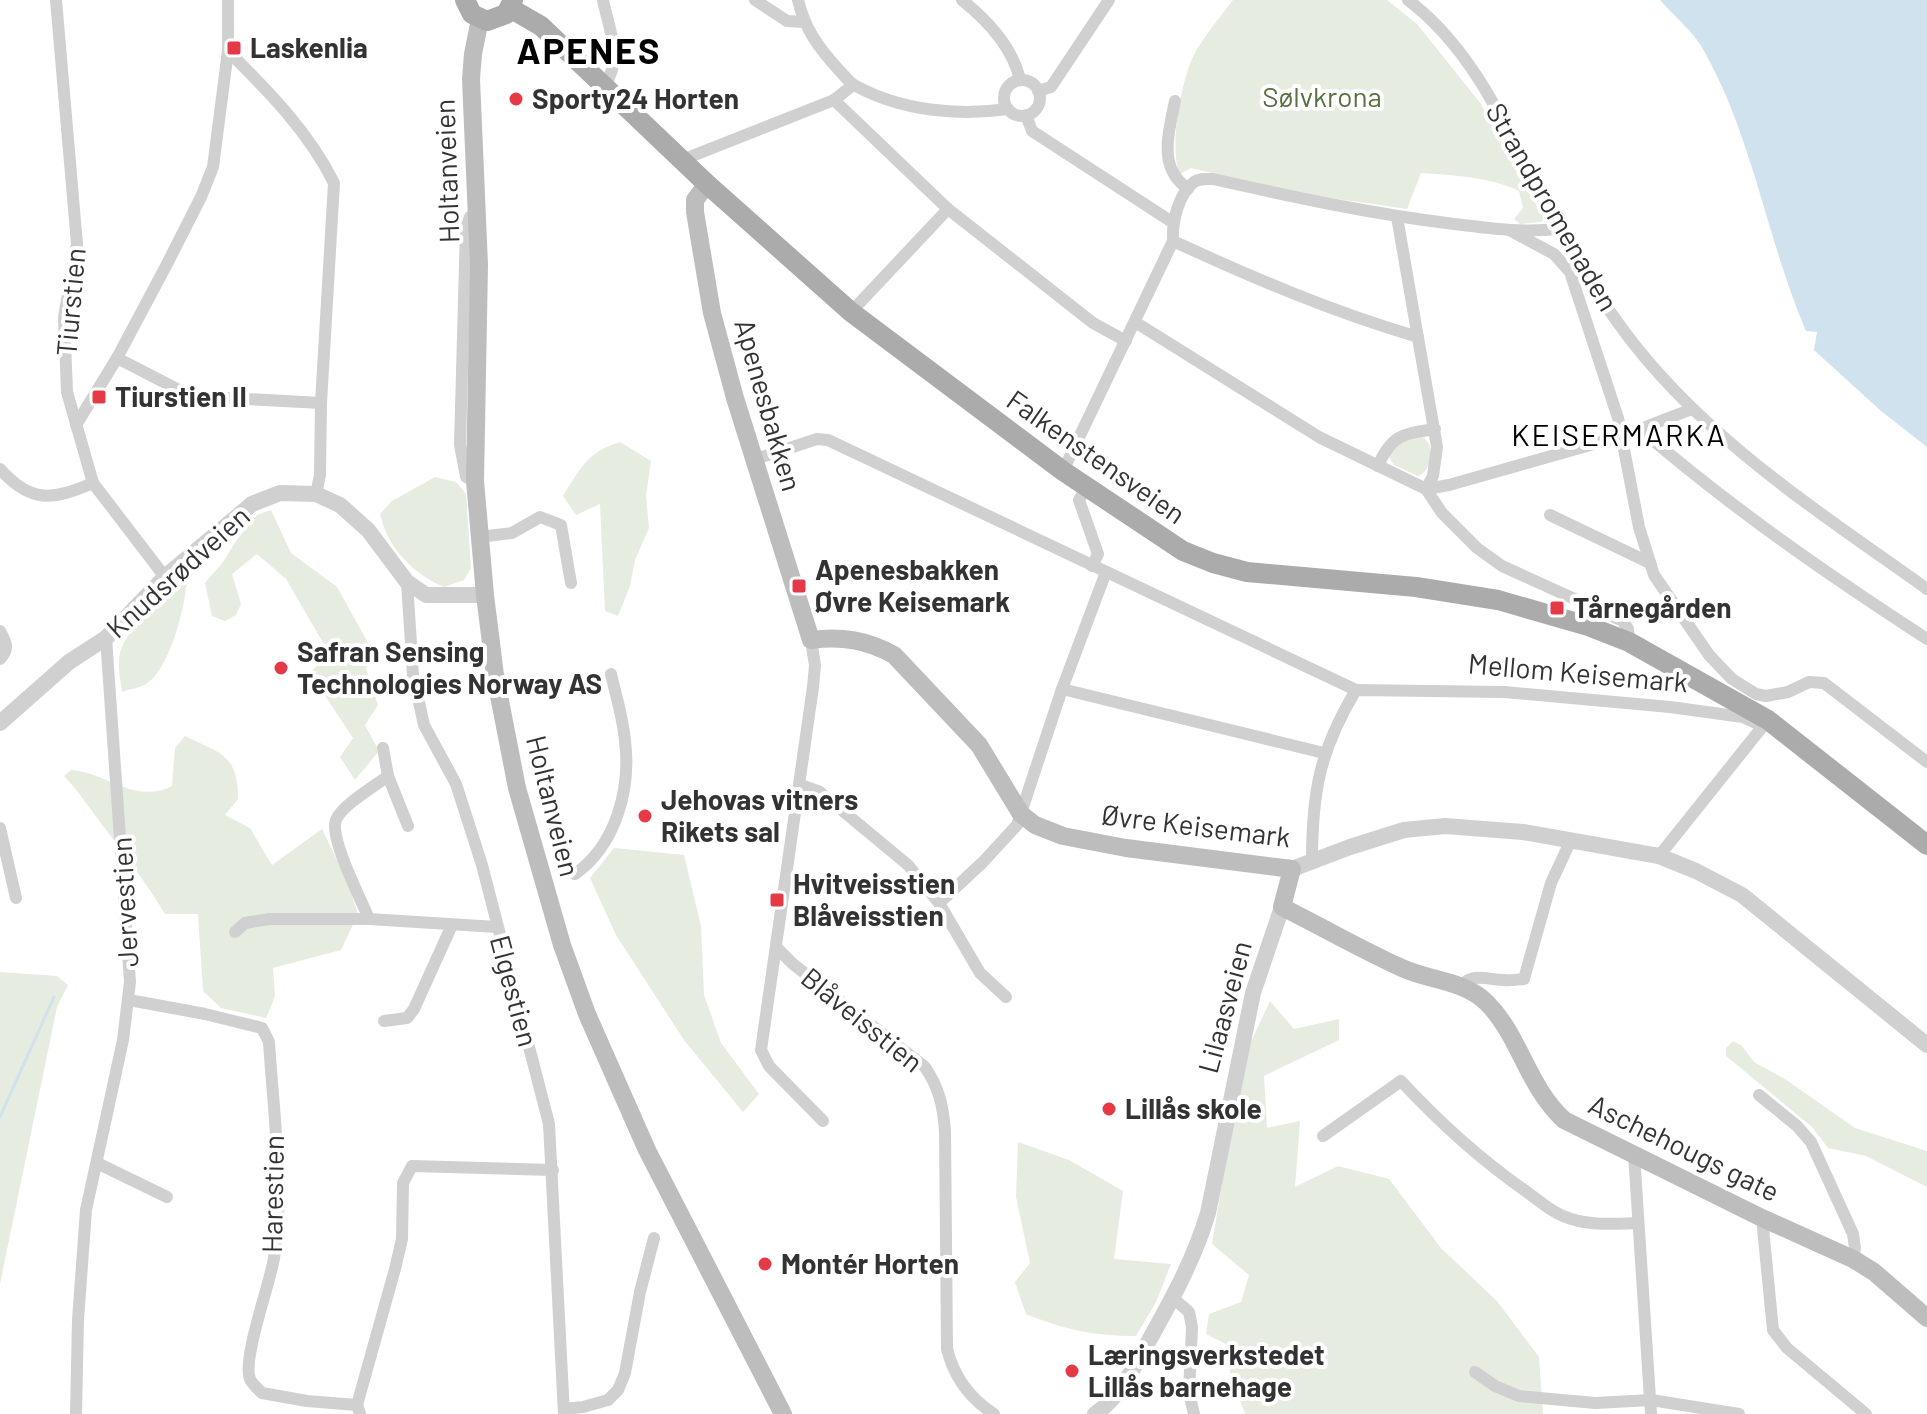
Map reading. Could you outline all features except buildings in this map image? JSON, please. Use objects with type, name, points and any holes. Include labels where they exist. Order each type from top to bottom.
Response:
[{"type":"main road","points":[[465,0],[472,14],[480,19]]},
{"type":"main road","name":"Falkenstensveien","points":[[480,19],[501,18],[511,4],[541,26],[707,184],[851,312],[1086,488],[1183,551],[1213,563],[1282,577],[1416,587],[1485,597],[1544,612],[1629,642],[1766,723]]},
{"type":"main road","name":"Holtanveien","points":[[480,19],[471,79],[479,216],[475,481],[495,675],[517,788],[548,900],[577,986],[620,1092],[783,1414]]},
{"type":"main road","name":"Apenesbakken","points":[[707,184],[695,200],[695,212],[712,313],[753,460],[811,640]]},
{"type":"main road","name":"Øvre Keisemark","points":[[811,640],[847,638],[879,646],[894,655],[979,745],[1021,814],[1035,825],[1063,836],[1148,852],[1292,869]]},
{"type":"main road","name":"Mellom Keisemark","points":[[1766,723],[1927,845]]},
{"type":"main road","name":"Lilaasveien","points":[[1282,907],[1292,869]]},
{"type":"main road","name":"Aschehougs gate","points":[[1282,907],[1405,970],[1461,986],[1490,1007],[1502,1022],[1545,1102],[1577,1127],[1853,1259],[1874,1272],[1927,1318]]},
{"type":"street","name":"Tiurstien","points":[[56,0],[77,244],[64,317],[65,371],[76,425],[93,483],[165,577]]},
{"type":"street","points":[[76,425],[117,358],[194,211],[213,167],[228,51],[228,0]]},
{"type":"street","points":[[603,0],[615,50],[613,74],[604,86]]},
{"type":"street","points":[[755,0],[787,21],[804,22]]},
{"type":"street","points":[[798,0],[804,22],[814,40],[853,85],[924,109],[980,113],[1008,109]]},
{"type":"street","points":[[962,0],[999,36],[1017,66],[1020,80]]},
{"type":"street","points":[[1038,91],[1051,87],[1109,0]]},
{"type":"street","name":"Strandpromenaden","points":[[1408,0],[1446,34],[1465,59],[1489,96],[1557,229],[1621,326],[1653,367],[1724,438],[1927,589]]},
{"type":"street","points":[[228,51],[264,87],[320,154],[334,183],[321,403],[320,475],[316,494],[340,505],[368,530],[407,582],[426,595],[485,595]]},
{"type":"street","points":[[1020,80],[1031,82],[1038,91],[1038,106],[1026,115],[1015,114],[1008,109],[1005,94],[1010,85],[1020,80]]},
{"type":"street","points":[[682,160],[834,100],[853,85]]},
{"type":"street","points":[[834,100],[948,209],[1093,323],[1126,341]]},
{"type":"street","points":[[1175,101],[1168,156],[1173,173],[1188,189]]},
{"type":"street","points":[[1026,115],[1032,131],[1172,222]]},
{"type":"street","points":[[1063,471],[1173,241],[1172,222],[1188,189],[1199,179],[1213,179],[1322,204],[1397,217],[1511,231],[1557,229]]},
{"type":"street","points":[[851,312],[948,209]]},
{"type":"street","points":[[1397,217],[1437,447],[1435,465],[1426,489]]},
{"type":"street","points":[[1511,231],[1554,254],[1570,272],[1622,436],[1639,527],[1654,575],[1709,655],[1732,679],[1756,694],[1766,696],[1788,692],[1809,682],[1824,683],[1927,762]]},
{"type":"street","points":[[1173,241],[1356,319],[1418,337]]},
{"type":"street","points":[[1135,322],[1319,437],[1426,489],[1442,513],[1477,548],[1502,566],[1623,621],[1628,629],[1629,642]]},
{"type":"street","points":[[117,358],[183,392],[210,397],[321,403]]},
{"type":"street","points":[[1426,489],[1622,436],[1692,409]]},
{"type":"street","points":[[1378,466],[1393,439],[1435,429]]},
{"type":"street","points":[[1640,429],[1705,485],[1762,528],[1927,639]]},
{"type":"street","points":[[753,460],[817,439],[828,440],[1356,690],[1335,724],[1324,753],[1312,825],[1312,861]]},
{"type":"street","points":[[0,469],[21,489],[35,495],[53,497],[93,483]]},
{"type":"street","points":[[1086,488],[1079,500],[1098,554],[1092,566]]},
{"type":"street","name":"Knudsrødveien","points":[[3,716],[69,662],[106,638],[165,577],[252,504],[280,493],[316,494]]},
{"type":"street","points":[[1550,515],[1650,563]]},
{"type":"street","points":[[479,537],[512,533],[540,517],[561,525],[571,583]]},
{"type":"street","points":[[939,903],[1010,834],[1021,814],[1062,689],[1106,572]]},
{"type":"street","name":"Elgestien","points":[[407,582],[413,675],[424,725],[456,784],[482,865],[549,1124],[564,1412]]},
{"type":"street","points":[[0,631],[7,643],[6,653],[0,659]]},
{"type":"street","name":"Jervestien","points":[[76,1414],[78,1320],[86,1210],[129,1000],[130,982],[106,638]]},
{"type":"street","points":[[811,640],[815,665],[801,785],[761,1050],[769,1066],[823,1121]]},
{"type":"street","points":[[575,874],[588,865],[600,849],[620,811],[626,743],[611,674]]},
{"type":"street","points":[[1062,689],[1324,753]]},
{"type":"street","name":"Mellom Keisemark","points":[[1356,690],[1504,692],[1670,707],[1766,723]]},
{"type":"street","points":[[1659,856],[1766,723]]},
{"type":"street","points":[[383,748],[388,776],[408,826]]},
{"type":"street","points":[[369,919],[338,846],[335,827],[342,812],[388,776]]},
{"type":"street","points":[[801,785],[820,792],[908,865],[939,903],[980,973],[1006,997]]},
{"type":"street","name":"Øvre Keisemark","points":[[1292,869],[1383,836],[1422,827],[1477,828],[1571,840],[1659,856],[1742,895],[1926,1042]]},
{"type":"street","points":[[0,828],[16,898]]},
{"type":"street","points":[[1461,986],[1473,978],[1524,979],[1551,883],[1571,840]]},
{"type":"street","name":"Lilaasveien","points":[[1095,1414],[1111,1402],[1123,1384],[1173,1298],[1197,1247],[1208,1213],[1253,993],[1282,907]]},
{"type":"street","points":[[235,932],[245,923],[269,919],[369,919],[497,927]]},
{"type":"street","points":[[384,1021],[407,1018],[414,1009],[452,925]]},
{"type":"street","name":"Blåveisstien","points":[[777,948],[793,964],[918,1061],[938,1087],[943,1102],[945,1131],[947,1349],[957,1378],[966,1391],[994,1414]]},
{"type":"street","name":"Harestien","points":[[129,1000],[262,1028],[269,1042],[277,1170],[276,1237],[274,1259],[249,1358],[250,1379],[262,1393],[359,1409]]},
{"type":"street","points":[[1323,1136],[1401,1081],[1427,1109],[1503,1175],[1561,1216],[1605,1224],[1637,1223]]},
{"type":"street","name":"Aschehougs gate","points":[[1759,1095],[1797,1126],[1811,1142],[1853,1234],[1853,1259]]},
{"type":"street","points":[[1634,1154],[1651,1414]]},
{"type":"street","points":[[97,1163],[167,1197]]},
{"type":"street","points":[[359,1409],[402,1239],[403,1183],[412,1166],[553,1170]]},
{"type":"street","points":[[1762,1218],[1773,1330],[1787,1348],[1866,1414]]},
{"type":"street","points":[[564,1412],[608,1400],[618,1390],[625,1373],[654,1238]]},
{"type":"street","points":[[1173,1298],[1189,1312],[1192,1327],[1189,1393],[1194,1414]]},
{"type":"street","points":[[1475,1372],[1495,1386],[1519,1396],[1595,1403],[1651,1400],[1739,1414]]},
{"type":"green space","name":"Sølvkrona","points":[[1233,0],[1387,0],[1417,24],[1481,104],[1544,219],[1520,224],[1514,219],[1523,208],[1519,191],[1458,176],[1421,173],[1407,209],[1296,193],[1191,168],[1180,174],[1175,148],[1176,131],[1186,77],[1196,51]]},
{"type":"green space","points":[[1422,437],[1431,451],[1430,463],[1423,473],[1418,476],[1394,465],[1390,453],[1400,440]]},
{"type":"green space","points":[[620,442],[651,461],[646,496],[649,528],[635,560],[630,586],[618,616],[605,611],[600,504],[576,515],[563,496],[592,456]]},
{"type":"green space","points":[[435,477],[456,482],[466,494],[471,568],[464,580],[444,587],[422,575],[403,558],[389,538],[380,514],[392,501]]},
{"type":"green space","points":[[271,510],[291,553],[337,587],[372,650],[366,669],[378,705],[365,725],[379,751],[355,780],[340,757],[353,738],[310,673],[329,653],[286,579],[257,554],[232,574],[241,604],[236,615],[225,621],[212,616],[205,583],[257,515]]},
{"type":"green space","points":[[187,575],[176,634],[163,665],[146,684],[122,692],[119,659],[128,636],[146,613]]},
{"type":"green space","points":[[185,736],[218,752],[231,764],[238,799],[225,815],[250,828],[272,865],[322,829],[347,881],[358,914],[341,950],[273,968],[275,996],[266,1018],[221,1008],[203,991],[198,914],[165,914],[130,862],[64,776],[71,770],[84,772],[133,790],[159,791],[172,786],[175,748]]},
{"type":"green space","points":[[614,848],[684,855],[701,926],[704,995],[721,1043],[759,1094],[743,1112],[684,1040],[616,935],[590,878]]},
{"type":"green space","points":[[0,972],[57,976],[68,985],[57,1007],[0,1284]]},
{"type":"green space","points":[[1270,1001],[1294,1029],[1339,1019],[1339,1040],[1264,1076],[1267,1128],[1300,1121],[1295,1187],[1338,1166],[1389,1179],[1441,1248],[1497,1301],[1539,1357],[1543,1414],[1245,1414],[1230,1374],[1232,1347],[1206,1334],[1209,1314],[1241,1302],[1249,1275],[1212,1244],[1249,1046]]},
{"type":"green space","points":[[1733,1041],[1742,1046],[1754,1062],[1785,1079],[1855,1128],[1927,1151],[1927,1187],[1866,1156],[1828,1148],[1812,1127],[1726,1056],[1726,1048]]},
{"type":"green space","points":[[1018,1142],[1069,1160],[1123,1191],[1114,1259],[1171,1264],[1156,1302],[1136,1336],[1080,1331],[1026,1314],[1015,1282],[1030,1263],[1016,1197]]},
{"type":"water","points":[[1660,0],[1927,0],[1927,447],[1881,411],[1814,350],[1817,332],[1806,331],[1792,296],[1748,154],[1721,84],[1700,44]]},
{"type":"waterway","points":[[0,1117],[54,997]]},
{"type":"place","name":"Laskenlia","points":[[234,48]]},
{"type":"place","name":"Sporty24 Horten","points":[[516,99]]},
{"type":"place","name":"Tiurstien II","points":[[99,397]]},
{"type":"place","name":"Apenesbakken Øvre Keisemark","points":[[799,586]]},
{"type":"place","name":"Tårnegården","points":[[1557,608]]},
{"type":"place","name":"Safran Sensing Technologies Norway AS","points":[[281,668]]},
{"type":"place","name":"Jehovas vitners Rikets sal","points":[[645,816]]},
{"type":"place","name":"Hvitveisstien Blåveisstien","points":[[777,900]]},
{"type":"place","name":"Lillås skole","points":[[1109,1109]]},
{"type":"place","name":"Montér Horten","points":[[765,1264]]},
{"type":"place","name":"Læringsverkstedet Lillås barnehage","points":[[1072,1371]]},
{"type":"district","name":"APENES","points":[[589,51]]},
{"type":"district","name":"KEISERMARKA","points":[[1619,436]]}]
